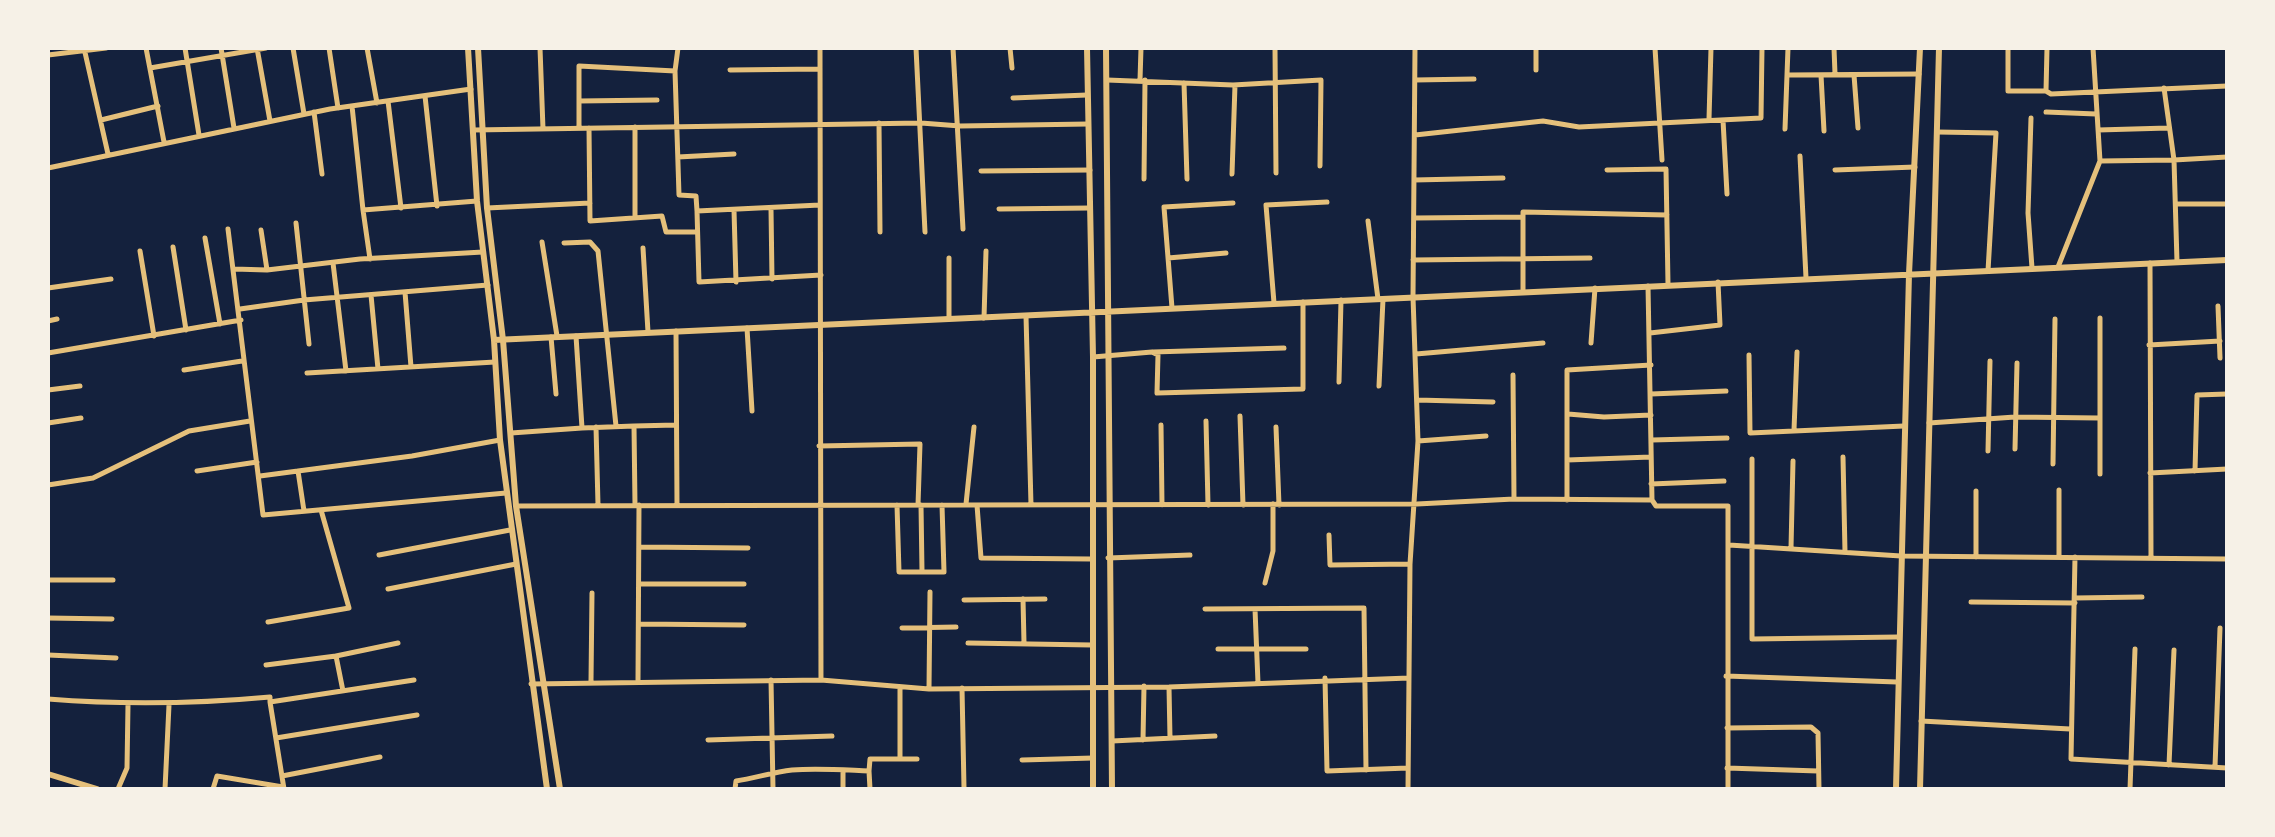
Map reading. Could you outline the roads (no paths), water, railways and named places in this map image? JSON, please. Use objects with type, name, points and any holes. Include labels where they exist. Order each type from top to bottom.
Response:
[{"type":"street","points":[[48,55],[106,48]]},
{"type":"street","points":[[146,48],[164,142]]},
{"type":"street","points":[[185,48],[199,135]]},
{"type":"street","points":[[221,48],[234,128]]},
{"type":"street","points":[[150,68],[266,48]]},
{"type":"street","points":[[293,48],[304,114]]},
{"type":"street","points":[[329,48],[338,108]]},
{"type":"street","points":[[367,48],[377,103]]},
{"type":"street","points":[[468,48],[477,201],[494,340],[500,440],[547,789]]},
{"type":"street","points":[[478,48],[487,208],[503,340],[516,506],[560,789]]},
{"type":"street","points":[[540,48],[543,129]]},
{"type":"street","points":[[678,48],[675,71],[679,195],[696,196],[699,282],[821,275]]},
{"type":"street","points":[[820,48],[821,680]]},
{"type":"street","points":[[916,48],[925,232]]},
{"type":"street","points":[[953,48],[960,126],[963,229]]},
{"type":"street","points":[[1010,48],[1012,68]]},
{"type":"street","points":[[1087,48],[1093,357],[1093,789]]},
{"type":"street","points":[[1106,48],[1112,789]]},
{"type":"street","points":[[1141,48],[1144,179]]},
{"type":"street","points":[[1275,48],[1278,82],[1276,173]]},
{"type":"street","points":[[1408,789],[1410,564],[1417,504],[1418,441],[1413,297],[1415,48]]},
{"type":"street","points":[[1536,48],[1536,70]]},
{"type":"street","points":[[1655,48],[1662,160]]},
{"type":"street","points":[[1709,119],[1711,48]]},
{"type":"street","points":[[1415,135],[1543,121],[1579,127],[1761,118],[1762,48]]},
{"type":"street","points":[[1785,129],[1788,48]]},
{"type":"street","points":[[1834,48],[1835,74]]},
{"type":"street","points":[[1896,789],[1904,426],[1920,48]]},
{"type":"street","points":[[1920,789],[1939,48]]},
{"type":"street","points":[[2008,48],[2008,91],[2046,91],[2051,94],[2227,86]]},
{"type":"street","points":[[2046,91],[2047,48]]},
{"type":"street","points":[[2058,267],[2100,161],[2093,48]]},
{"type":"street","points":[[257,49],[270,121]]},
{"type":"street","points":[[85,50],[108,154]]},
{"type":"street","points":[[579,128],[579,66],[675,71]]},
{"type":"street","points":[[730,70],[820,69]]},
{"type":"street","points":[[1788,75],[1919,74]]},
{"type":"street","points":[[1821,75],[1824,131]]},
{"type":"street","points":[[1854,75],[1858,128]]},
{"type":"street","points":[[1415,80],[1474,79]]},
{"type":"street","points":[[1107,80],[1235,85],[1321,80],[1320,166]]},
{"type":"street","points":[[1184,83],[1187,179]]},
{"type":"street","points":[[1232,174],[1235,85]]},
{"type":"street","points":[[2164,88],[2174,160],[2177,262]]},
{"type":"street","points":[[48,168],[314,112],[471,89]]},
{"type":"street","points":[[1013,98],[1087,95]]},
{"type":"street","points":[[425,96],[437,206]]},
{"type":"street","points":[[579,101],[657,100]]},
{"type":"street","points":[[388,101],[401,208]]},
{"type":"street","points":[[101,120],[158,106]]},
{"type":"street","points":[[352,106],[370,259]]},
{"type":"street","points":[[314,112],[322,174]]},
{"type":"street","points":[[2046,112],[2096,114]]},
{"type":"street","points":[[2031,118],[2028,213],[2032,268]]},
{"type":"street","points":[[1723,120],[1727,194]]},
{"type":"street","points":[[473,130],[879,123],[960,126],[1088,124]]},
{"type":"street","points":[[879,123],[880,232]]},
{"type":"street","points":[[635,127],[635,218]]},
{"type":"street","points":[[589,128],[590,221],[662,216],[666,232],[697,232]]},
{"type":"street","points":[[2098,130],[2168,128]]},
{"type":"street","points":[[1937,132],[1996,133],[1988,271]]},
{"type":"street","points":[[678,157],[734,154]]},
{"type":"street","points":[[1800,156],[1806,278]]},
{"type":"street","points":[[2100,161],[2227,157]]},
{"type":"street","points":[[1835,170],[1915,167]]},
{"type":"street","points":[[1607,170],[1666,169],[1668,284]]},
{"type":"street","points":[[981,171],[1090,170]]},
{"type":"street","points":[[1414,180],[1503,178]]},
{"type":"street","points":[[363,210],[477,201]]},
{"type":"street","points":[[1274,303],[1266,205],[1327,202]]},
{"type":"street","points":[[487,208],[590,203]]},
{"type":"street","points":[[1172,308],[1164,207],[1233,203]]},
{"type":"street","points":[[2177,204],[2227,204]]},
{"type":"street","points":[[697,211],[820,205]]},
{"type":"street","points":[[999,209],[1090,208]]},
{"type":"street","points":[[771,209],[772,279]]},
{"type":"street","points":[[734,210],[736,282]]},
{"type":"street","points":[[1523,292],[1523,212],[1667,215]]},
{"type":"street","points":[[1414,218],[1523,217]]},
{"type":"street","points":[[1368,221],[1381,299],[1379,386]]},
{"type":"street","points":[[296,223],[309,344]]},
{"type":"street","points":[[228,229],[263,515],[506,493]]},
{"type":"street","points":[[261,230],[267,270]]},
{"type":"street","points":[[205,238],[220,324]]},
{"type":"street","points":[[542,242],[554,336],[556,394]]},
{"type":"street","points":[[564,243],[590,242],[597,246],[609,334],[616,426]]},
{"type":"street","points":[[173,247],[186,330]]},
{"type":"street","points":[[643,248],[648,332]]},
{"type":"street","points":[[140,251],[154,336]]},
{"type":"street","points":[[984,318],[986,251]]},
{"type":"street","points":[[234,269],[267,270],[370,259],[483,252]]},
{"type":"street","points":[[1168,258],[1226,253]]},
{"type":"street","points":[[949,258],[949,319]]},
{"type":"street","points":[[1413,260],[1590,258]]},
{"type":"street","points":[[494,340],[2227,260]]},
{"type":"street","points":[[333,263],[346,371]]},
{"type":"street","points":[[2150,263],[2151,557]]},
{"type":"street","points":[[48,288],[111,279]]},
{"type":"street","points":[[1650,333],[1720,325],[1718,282]]},
{"type":"street","points":[[240,309],[304,300],[488,285]]},
{"type":"street","points":[[1648,285],[1652,500],[1656,506],[1728,506],[1728,789]]},
{"type":"street","points":[[1591,343],[1595,288]]},
{"type":"street","points":[[405,292],[411,367]]},
{"type":"street","points":[[371,295],[378,369]]},
{"type":"street","points":[[1339,382],[1341,300]]},
{"type":"street","points":[[1152,352],[1158,355],[1157,393],[1303,389],[1303,302]]},
{"type":"street","points":[[2218,306],[2220,358]]},
{"type":"street","points":[[1026,316],[1031,505]]},
{"type":"street","points":[[2100,318],[2100,474]]},
{"type":"street","points":[[48,321],[57,319]]},
{"type":"street","points":[[2053,464],[2055,319]]},
{"type":"street","points":[[48,353],[241,320]]},
{"type":"street","points":[[747,328],[752,411]]},
{"type":"street","points":[[676,331],[677,505]]},
{"type":"street","points":[[576,335],[582,428]]},
{"type":"street","points":[[2149,345],[2220,341]]},
{"type":"street","points":[[1416,354],[1543,343]]},
{"type":"street","points":[[1093,357],[1284,348]]},
{"type":"street","points":[[1794,430],[1797,352]]},
{"type":"street","points":[[1749,355],[1750,433],[1904,426]]},
{"type":"street","points":[[184,370],[242,360]]},
{"type":"street","points":[[1988,451],[1990,361]]},
{"type":"street","points":[[307,373],[495,362]]},
{"type":"street","points":[[2015,449],[2017,363]]},
{"type":"street","points":[[1567,500],[1567,370],[1651,365]]},
{"type":"street","points":[[1513,375],[1514,499]]},
{"type":"street","points":[[48,390],[80,386]]},
{"type":"street","points":[[1651,394],[1726,391]]},
{"type":"street","points":[[2195,471],[2197,395],[2227,394]]},
{"type":"street","points":[[1417,400],[1493,402]]},
{"type":"street","points":[[1568,414],[1604,417],[1651,415]]},
{"type":"street","points":[[1240,416],[1243,505]]},
{"type":"street","points":[[1929,423],[2015,417],[2099,418]]},
{"type":"street","points":[[48,423],[81,418]]},
{"type":"street","points":[[48,485],[93,478],[189,431],[250,421]]},
{"type":"street","points":[[1206,421],[1208,505]]},
{"type":"street","points":[[511,433],[676,425]]},
{"type":"street","points":[[1161,425],[1162,505]]},
{"type":"street","points":[[634,426],[639,547],[638,680]]},
{"type":"street","points":[[596,427],[598,505]]},
{"type":"street","points":[[966,504],[974,427]]},
{"type":"street","points":[[1265,583],[1273,551],[1276,427]]},
{"type":"street","points":[[1418,441],[1486,436]]},
{"type":"street","points":[[1651,440],[1727,438]]},
{"type":"street","points":[[260,476],[500,440]]},
{"type":"street","points":[[819,446],[920,444],[922,571]]},
{"type":"street","points":[[1567,460],[1651,457]]},
{"type":"street","points":[[1843,457],[1845,552]]},
{"type":"street","points":[[1752,459],[1752,639],[1898,637]]},
{"type":"street","points":[[1791,548],[1793,461]]},
{"type":"street","points":[[197,471],[257,462]]},
{"type":"street","points":[[2150,473],[2227,469]]},
{"type":"street","points":[[298,471],[304,511]]},
{"type":"street","points":[[1651,484],[1724,481]]},
{"type":"street","points":[[2059,490],[2059,557]]},
{"type":"street","points":[[1976,491],[1976,557]]},
{"type":"street","points":[[507,505],[1243,505],[1417,504],[1514,499],[1652,500]]},
{"type":"street","points":[[897,505],[899,572],[944,572],[942,505]]},
{"type":"street","points":[[977,505],[981,558],[1091,559]]},
{"type":"street","points":[[268,622],[349,608],[321,510]]},
{"type":"street","points":[[379,555],[510,530]]},
{"type":"street","points":[[1329,535],[1330,565],[1410,564]]},
{"type":"street","points":[[1729,545],[1901,556],[2227,559]]},
{"type":"street","points":[[639,547],[748,548]]},
{"type":"street","points":[[1108,558],[1190,555]]},
{"type":"street","points":[[2075,557],[2071,759],[2227,768]]},
{"type":"street","points":[[388,589],[516,564]]},
{"type":"street","points":[[48,580],[113,580]]},
{"type":"street","points":[[639,584],[744,584]]},
{"type":"street","points":[[929,689],[930,592]]},
{"type":"street","points":[[591,681],[592,593]]},
{"type":"street","points":[[1971,602],[2142,597]]},
{"type":"street","points":[[1023,599],[1024,643]]},
{"type":"street","points":[[964,600],[1045,599]]},
{"type":"street","points":[[1205,609],[1364,608],[1366,770]]},
{"type":"street","points":[[1255,609],[1258,683]]},
{"type":"street","points":[[48,618],[112,619]]},
{"type":"street","points":[[639,624],[744,625]]},
{"type":"street","points":[[902,628],[956,627]]},
{"type":"street","points":[[2215,767],[2220,628]]},
{"type":"street","points":[[266,665],[336,656],[398,643]]},
{"type":"street","points":[[968,643],[1092,645]]},
{"type":"street","points":[[1218,649],[1306,649]]},
{"type":"street","points":[[2130,789],[2128,762],[2135,649]]},
{"type":"street","points":[[2169,765],[2174,650]]},
{"type":"street","points":[[48,655],[116,658]]},
{"type":"street","points":[[336,656],[343,691]]},
{"type":"street","points":[[1726,676],[1897,682]]},
{"type":"street","points":[[531,684],[638,680],[821,680],[929,689],[1169,687],[1325,678],[1409,678]]},
{"type":"street","points":[[1325,678],[1327,771],[1408,768]]},
{"type":"street","points":[[270,702],[414,680]]},
{"type":"street","points":[[771,680],[773,789]]},
{"type":"street","points":[[1143,740],[1144,686]]},
{"type":"street","points":[[900,687],[900,759]]},
{"type":"street","points":[[1169,687],[1170,738]]},
{"type":"street","points":[[962,688],[964,788]]},
{"type":"street","points":[[48,699],[169,705],[270,697],[284,788],[217,776],[213,789]]},
{"type":"street","points":[[118,789],[127,768],[128,705]]},
{"type":"street","points":[[165,789],[169,705]]},
{"type":"street","points":[[276,738],[417,715]]},
{"type":"street","points":[[1921,721],[2070,729]]},
{"type":"street","points":[[1727,728],[1811,727],[1818,733],[1819,789]]},
{"type":"street","points":[[708,740],[832,736]]},
{"type":"street","points":[[1112,741],[1215,736]]},
{"type":"street","points":[[282,776],[380,757]]},
{"type":"street","points":[[1022,760],[1093,758]]},
{"type":"street","points":[[870,789],[870,759],[917,759]]},
{"type":"street","points":[[1727,768],[1818,771]]},
{"type":"street","points":[[735,789],[736,781],[773,776],[790,770],[869,771]]},
{"type":"street","points":[[843,770],[843,789]]},
{"type":"street","points":[[48,774],[97,789]]}]
